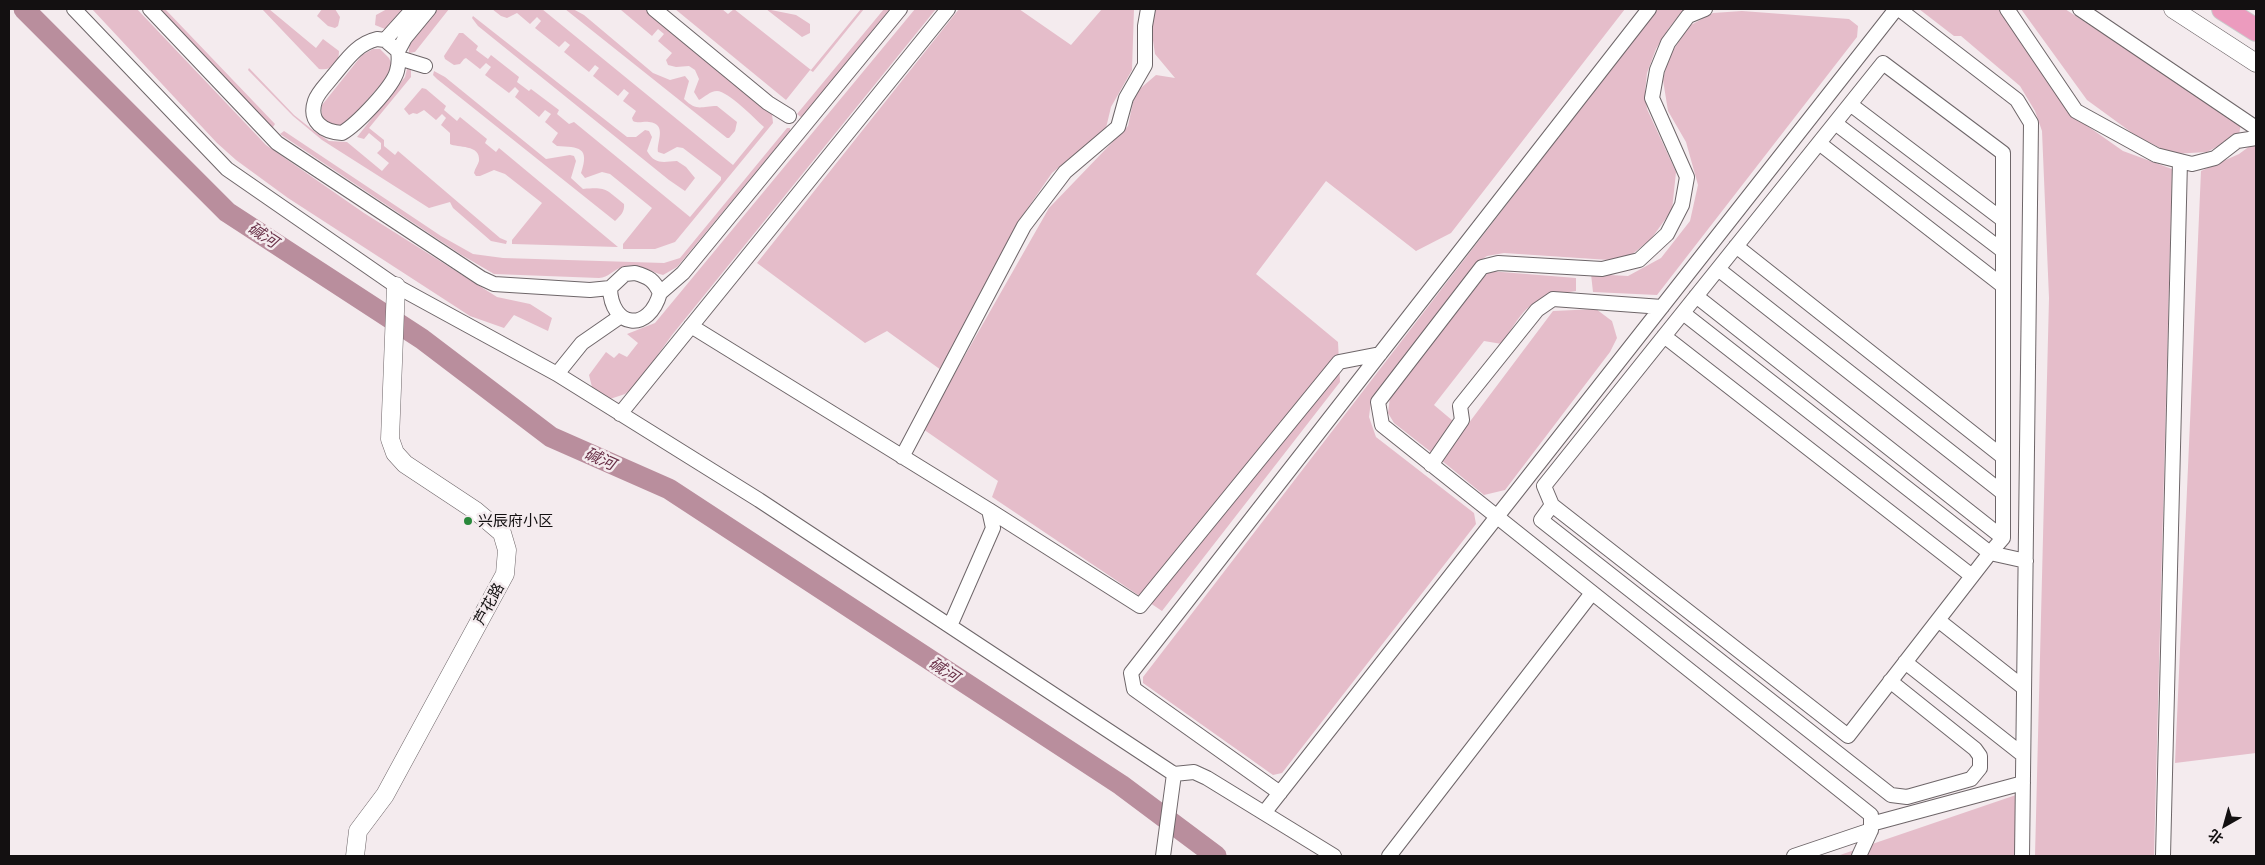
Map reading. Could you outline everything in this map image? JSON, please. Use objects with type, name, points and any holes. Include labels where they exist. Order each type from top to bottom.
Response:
[{"type":"main road","points":[[2223,9],[2256,30]]},
{"type":"street","points":[[74,9],[227,169],[396,286],[556,374],[759,500],[1174,774],[1194,772],[1207,778],[1334,856]]},
{"type":"street","points":[[150,9],[277,143],[481,278],[494,284],[590,290],[610,288],[625,274],[635,272],[654,281],[660,293]]},
{"type":"street","points":[[385,40],[413,9]]},
{"type":"street","points":[[425,66],[398,55],[385,40],[377,39],[360,46],[315,100],[313,108],[314,118],[319,126],[342,133],[354,126],[392,83],[397,72],[398,55],[405,38],[429,9]]},
{"type":"street","points":[[654,9],[768,103],[789,116],[782,105],[772,96],[666,9]]},
{"type":"street","points":[[610,288],[613,307],[621,316],[634,321],[644,319],[654,310],[660,293],[683,273],[900,9]]},
{"type":"street","points":[[620,414],[948,9]]},
{"type":"street","points":[[902,457],[1024,226],[1065,172],[1118,127],[1126,98],[1145,65],[1145,26],[1148,9]]},
{"type":"street","points":[[1280,793],[1134,689],[1131,673],[1649,9]]},
{"type":"street","points":[[1705,9],[1688,16],[1668,43],[1658,70],[1652,98],[1686,177],[1682,205],[1667,234],[1639,260],[1602,269],[1498,263],[1482,267],[1378,402],[1382,425],[1824,781],[1872,815],[1871,827],[1859,856]]},
{"type":"street","points":[[1264,813],[1897,9],[2017,100],[2031,123],[2022,856]]},
{"type":"street","points":[[2006,9],[2076,112],[2156,155],[2192,164],[2215,158],[2237,141],[2256,138]]},
{"type":"street","points":[[2080,9],[2256,128]]},
{"type":"street","points":[[2173,9],[2256,63]]},
{"type":"street","points":[[1883,63],[2003,153],[2002,538],[1848,736],[1552,505],[1544,486],[1835,123],[1883,63]]},
{"type":"street","points":[[1850,104],[2003,220]]},
{"type":"street","points":[[1835,123],[2003,251]]},
{"type":"street","points":[[1818,143],[2003,286]]},
{"type":"street","points":[[2164,856],[2180,161]]},
{"type":"street","points":[[1736,246],[2003,457]]},
{"type":"street","points":[[1718,269],[2002,492]]},
{"type":"street","name":"芦花路","points":[[355,856],[358,831],[385,795],[505,574],[507,550],[502,533],[476,511],[405,464],[396,453],[390,439],[396,286]]},
{"type":"street","points":[[1696,296],[2002,538]]},
{"type":"street","points":[[1431,465],[1462,420],[1460,406],[1537,310],[1553,299],[1662,307]]},
{"type":"street","points":[[1683,313],[1990,553],[2026,561]]},
{"type":"street","points":[[556,374],[582,343],[621,316]]},
{"type":"street","points":[[691,326],[1140,606],[1339,362],[1380,354]]},
{"type":"street","points":[[1664,336],[1972,576]]},
{"type":"street","points":[[1552,505],[1541,520],[1891,795],[1907,798],[1971,779],[1980,768],[1980,756],[1975,749],[1890,681]]},
{"type":"street","points":[[950,626],[993,528],[988,510]]},
{"type":"street","points":[[1389,856],[1592,594]]},
{"type":"street","points":[[1938,620],[2024,688]]},
{"type":"street","points":[[1906,662],[2023,755]]},
{"type":"street","points":[[1163,856],[1174,774]]},
{"type":"street","points":[[1794,856],[1871,827],[2023,783]]},
{"type":"shaded area","points":[[92,9],[137,9],[266,145],[364,213],[497,297],[530,304],[552,318],[548,331],[514,315],[504,328],[470,316],[288,198],[236,160],[217,143]]},
{"type":"shaded area","points":[[159,9],[165,9],[275,124],[273,127],[271,127]]},
{"type":"shaded area","points":[[262,9],[269,9],[316,48],[323,39],[339,51],[338,59],[334,65],[328,69],[319,69]]},
{"type":"shaded area","points":[[322,9],[335,9],[340,17],[338,26],[335,28],[328,26],[317,16]]},
{"type":"shaded area","points":[[387,9],[405,9],[385,29],[375,25],[376,15]]},
{"type":"shaded area","points":[[437,9],[449,9],[415,52],[409,53],[409,47],[414,35]]},
{"type":"shaded area","points":[[492,9],[542,9],[733,165],[764,127],[734,100],[722,92],[712,92],[699,100],[694,92],[699,79],[695,70],[689,66],[676,67],[668,65],[666,60],[672,53],[658,41],[664,34],[658,29],[652,36],[621,10],[645,9],[772,114],[773,123],[675,242],[655,249],[623,249],[623,244],[652,208],[610,174],[602,172],[585,178],[581,173],[584,158],[581,150],[557,146],[552,142],[558,133],[545,122],[551,114],[545,110],[539,117],[515,97],[519,91],[515,87],[509,93],[485,75],[491,67],[486,63],[480,69],[466,58],[460,64],[454,65],[445,59],[444,56],[459,33],[463,33],[478,46],[476,50],[488,59],[491,55],[519,77],[517,82],[529,91],[531,89],[559,110],[557,114],[569,124],[574,122],[690,217],[721,180],[721,177],[683,148],[677,147],[664,154],[658,152],[660,130],[655,123],[633,121],[632,118],[636,111],[623,101],[629,93],[624,89],[618,96],[593,76],[599,68],[595,65],[589,72],[564,52],[570,45],[565,41],[559,47],[535,28],[541,21],[537,17],[530,24],[517,13],[507,18]]},
{"type":"shaded area","points":[[565,9],[573,9],[584,15],[653,73],[670,80],[685,76],[689,81],[684,99],[696,107],[717,106],[737,122],[735,131],[727,138]]},
{"type":"shaded area","points":[[675,9],[722,9],[728,14],[734,9],[811,70],[861,9],[864,9],[813,72],[810,70],[786,100]]},
{"type":"shaded area","points":[[766,9],[796,15],[810,24],[810,33],[802,37]]},
{"type":"shaded area","points":[[884,9],[890,9],[802,118],[797,114]]},
{"type":"shaded area","points":[[915,9],[936,9],[672,335],[636,385],[625,394],[610,399],[592,387],[589,375],[606,352],[614,358],[619,353],[627,357],[638,343],[627,334],[655,323]]},
{"type":"shaded area","points":[[959,9],[1019,9],[1071,45],[1102,9],[1134,9],[1132,70],[1111,107],[1106,128],[1052,173],[1016,225],[941,370],[887,331],[865,343],[757,263]]},
{"type":"shaded area","points":[[1154,9],[1625,9],[1451,233],[1416,251],[1326,181],[1256,274],[1338,342],[1340,382],[1162,611],[992,497],[998,481],[923,429],[1049,208],[1128,126],[1135,93],[1156,75],[1175,78],[1155,54],[1150,20]]},
{"type":"shaded area","points":[[1657,9],[1688,9],[1682,12],[1669,28],[1656,49],[1647,73],[1645,92],[1647,109],[1676,172],[1672,210],[1651,239],[1630,256],[1609,260],[1504,253],[1487,256],[1475,264],[1371,401],[1369,417],[1376,437],[1474,513],[1476,524],[1282,773],[1273,775],[1143,683],[1143,677]]},
{"type":"shaded area","points":[[1919,9],[2001,9],[2076,118],[2123,151],[2172,169],[2154,856],[2035,856],[2049,298],[2042,131],[2035,111],[2020,86],[1961,36],[1954,36]]},
{"type":"shaded area","points":[[2021,9],[2065,9],[2241,123],[2239,135],[2207,152],[2172,154],[2135,135],[2087,100]]},
{"type":"shaded area","points":[[1742,11],[1849,19],[1858,26],[1857,37],[1657,295],[1593,292],[1591,274],[1628,276],[1661,258],[1690,221],[1698,185],[1686,142],[1668,111],[1663,80],[1668,58],[1689,26],[1713,13]]},
{"type":"shaded area","points":[[473,16],[627,137],[636,137],[645,130],[649,131],[652,137],[647,151],[653,159],[660,162],[677,161],[686,167],[695,178],[685,191],[478,26],[472,18]]},
{"type":"shaded area","points":[[373,49],[380,49],[389,58],[391,63],[389,75],[346,124],[333,126],[323,118],[322,105],[362,55]]},
{"type":"shaded area","points":[[249,68],[294,115],[314,131],[329,141],[347,142],[382,171],[389,163],[377,153],[381,149],[381,143],[369,133],[364,139],[357,137],[405,77],[407,69],[411,69],[411,77],[369,128],[384,140],[384,146],[395,155],[398,151],[500,238],[507,241],[506,244],[491,241],[453,208],[450,202],[429,208],[322,140],[293,116],[248,70]]},
{"type":"shaded area","points":[[434,71],[445,77],[546,159],[574,156],[576,161],[571,178],[583,189],[602,189],[613,195],[624,204],[624,209],[620,216],[615,221],[437,79],[433,75]]},
{"type":"shaded area","points":[[422,88],[426,89],[446,106],[444,110],[457,121],[460,117],[487,139],[485,143],[496,152],[499,148],[618,247],[512,244],[512,240],[542,203],[505,174],[494,170],[476,176],[474,173],[479,156],[473,149],[450,144],[450,133],[441,125],[446,118],[442,114],[436,120],[424,110],[417,114],[409,115],[404,109]]},
{"type":"shaded area","points":[[787,128],[790,128],[790,131],[677,267],[663,275],[642,267],[626,266],[599,278],[494,274],[460,254],[280,134],[284,131],[441,236],[473,254],[503,258],[664,263],[680,258]]},
{"type":"shaded area","points":[[2254,143],[2256,144],[2256,753],[2175,763],[2201,171],[2239,154]]},
{"type":"shaded area","points":[[1489,271],[1576,278],[1576,291],[1548,297],[1530,306],[1517,321],[1502,344],[1484,341],[1434,405],[1453,421],[1431,452],[1394,423],[1388,413],[1390,397]]},
{"type":"shaded area","points":[[1596,309],[1612,321],[1617,338],[1610,352],[1505,490],[1484,495],[1441,460],[1553,311]]},
{"type":"shaded area","points":[[2016,795],[2015,856],[1837,856]]},
{"type":"waterway","name":"碱河","points":[[24,9],[227,212],[422,339],[551,437],[669,489],[1121,785],[1216,856]]},
{"type":"place","name":"兴辰府小区","points":[[468,521]]}]
